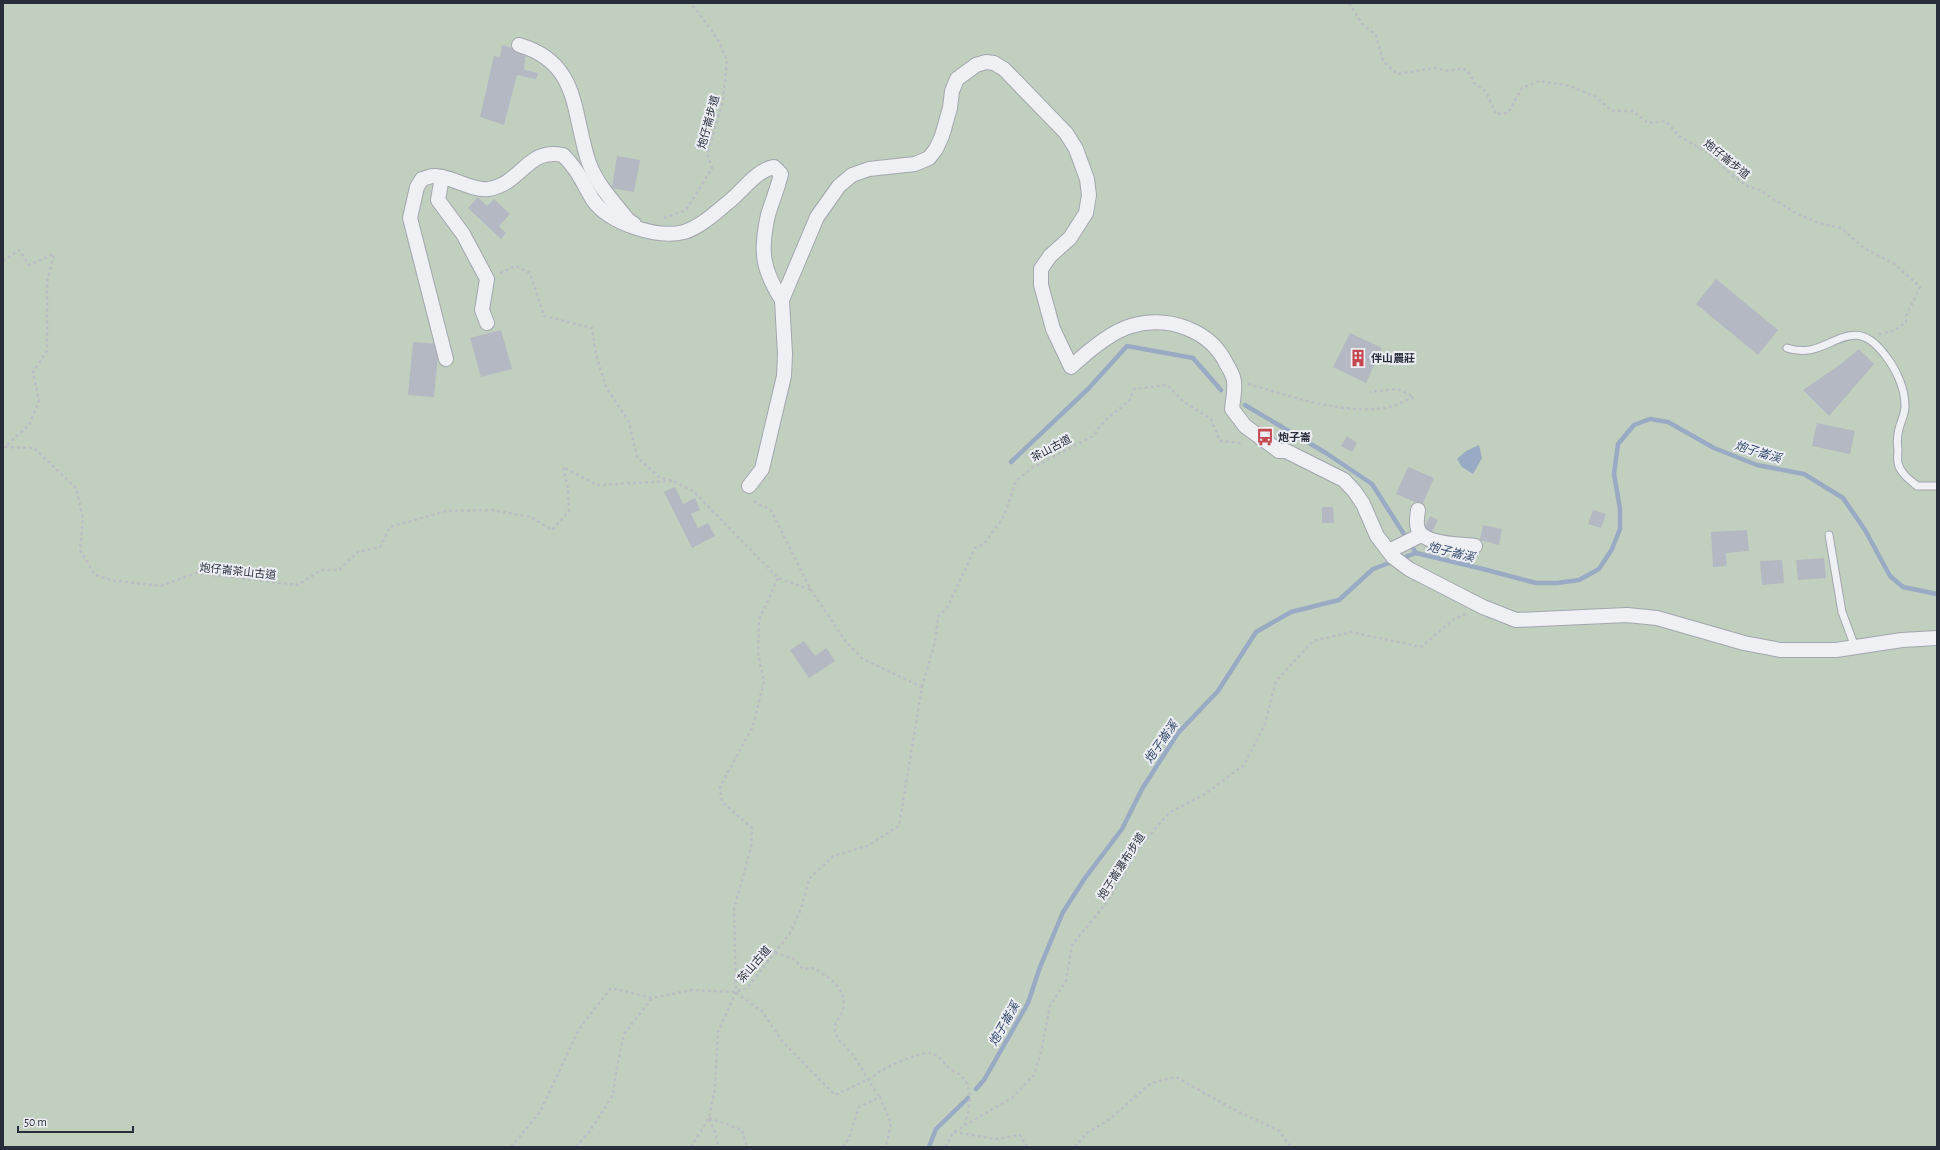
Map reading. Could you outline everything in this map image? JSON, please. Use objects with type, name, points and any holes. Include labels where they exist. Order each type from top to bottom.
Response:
[{"type":"street","points":[[519,46],[534,50],[556,64],[568,86],[577,108],[589,162],[598,182],[628,220],[640,228]]},
{"type":"street","points":[[782,300],[817,217],[839,186],[852,176],[869,169],[915,164],[929,158],[936,149],[942,136],[950,108],[952,91],[957,79],[976,65],[986,62],[994,63],[1004,69],[1066,133],[1076,149],[1088,179],[1089,195],[1086,213],[1070,238],[1050,256],[1041,269],[1041,284],[1052,329],[1071,367],[1090,349],[1130,326],[1164,322],[1199,332],[1212,342],[1222,353],[1234,380],[1232,409],[1245,426],[1280,451],[1286,451],[1344,480],[1355,492],[1377,536],[1394,551],[1409,570],[1483,607],[1516,620],[1627,615],[1657,618],[1744,643],[1780,650],[1808,652],[1902,640],[1937,638]]},
{"type":"street","points":[[446,359],[410,218],[417,187],[422,179],[434,176],[442,177],[460,184],[487,189],[513,179],[524,170],[534,158],[540,155],[554,153],[563,155],[576,169],[597,204],[615,219],[640,228],[666,234],[685,232],[705,220],[736,196],[766,168],[774,167],[781,174],[768,215],[764,252],[769,278],[782,300],[786,354],[784,376],[762,469],[749,486]]},
{"type":"street","points":[[442,177],[438,200],[463,234],[486,279],[482,310],[487,323]]},
{"type":"street","points":[[1418,510],[1417,528],[1421,534],[1434,541],[1475,546]]},
{"type":"street","points":[[1394,551],[1421,534]]},
{"type":"lane","points":[[1787,348],[1803,352],[1813,350],[1846,336],[1856,335],[1867,337],[1874,342],[1889,361],[1902,388],[1905,408],[1898,430],[1898,463],[1904,475],[1917,486],[1937,486]]},
{"type":"lane","points":[[1829,535],[1842,612],[1855,647]]},
{"type":"path","name":"炮仔崙步道","points":[[658,232],[664,218],[686,210],[712,168],[707,154],[723,101],[727,60],[713,33],[691,3]]},
{"type":"path","name":"炮仔崙步道","points":[[1349,3],[1362,24],[1376,35],[1383,61],[1397,74],[1435,68],[1449,71],[1463,68],[1471,75],[1474,83],[1486,92],[1496,114],[1508,113],[1522,88],[1539,81],[1570,86],[1596,96],[1612,111],[1632,111],[1648,123],[1666,121],[1679,136],[1710,154],[1733,176],[1749,188],[1758,189],[1797,214],[1818,223],[1841,228],[1864,248],[1895,264],[1920,287],[1906,316],[1906,322],[1894,331],[1867,337]]},
{"type":"path","name":"炮仔崙茶山古道","points":[[3,261],[19,250],[29,265],[54,254],[47,283],[47,351],[33,372],[40,401],[29,425],[5,447],[34,448],[76,488],[83,518],[80,550],[94,574],[110,580],[161,586],[196,573],[298,585],[321,570],[339,570],[358,552],[380,547],[390,527],[446,511],[491,510],[531,517],[552,530],[569,511],[568,489],[563,467],[597,485],[673,481]]},
{"type":"path","points":[[486,279],[516,266],[530,273],[544,316],[592,328],[596,355],[606,387],[629,422],[637,457],[660,478],[673,481],[693,490],[778,578],[811,590]]},
{"type":"path","points":[[1234,380],[1323,404],[1368,410],[1390,407],[1414,397],[1397,389],[1370,392]]},
{"type":"path","name":"茶山古道","points":[[511,1147],[540,1112],[579,1028],[611,988],[652,998],[692,990],[736,992],[747,988],[790,933],[801,909],[809,879],[833,856],[867,846],[899,826],[922,688],[935,642],[938,617],[948,606],[975,548],[984,544],[1004,516],[1016,481],[1032,468],[1093,436],[1104,421],[1129,401],[1134,389],[1167,385],[1184,402],[1211,419],[1220,441],[1248,443]]},
{"type":"path","points":[[749,486],[749,499],[771,510],[811,590],[846,642],[863,659],[922,688]]},
{"type":"path","points":[[691,1147],[709,1118],[715,1088],[718,1032],[736,992],[734,909],[751,848],[752,828],[722,802],[720,787],[753,726],[764,682],[758,653],[759,620],[778,578]]},
{"type":"path","name":"炮子崙瀑布步道","points":[[945,1147],[954,1132],[1013,1097],[1034,1075],[1041,1052],[1050,1006],[1066,981],[1072,945],[1108,902],[1141,845],[1169,813],[1206,794],[1244,765],[1265,724],[1276,681],[1312,641],[1351,632],[1421,647],[1454,619],[1483,607]]},
{"type":"path","points":[[775,953],[793,958],[803,969],[812,968],[837,985],[843,996],[842,1011],[835,1021],[836,1034],[853,1055],[867,1079],[880,1096],[891,1123],[886,1147]]},
{"type":"path","points":[[736,992],[762,1011],[782,1041],[835,1095],[886,1068],[914,1056],[928,1053],[941,1058],[949,1068],[960,1073],[968,1084],[969,1109],[964,1126]]},
{"type":"path","points":[[576,1147],[589,1132],[613,1095],[624,1034],[652,998]]},
{"type":"path","points":[[1075,1147],[1087,1134],[1110,1119],[1150,1083],[1176,1077],[1233,1109],[1279,1131],[1290,1147]]},
{"type":"path","points":[[843,1147],[849,1138],[859,1107],[880,1096]]},
{"type":"path","points":[[709,1118],[715,1132],[718,1147]]},
{"type":"path","points":[[709,1118],[742,1130],[747,1147]]},
{"type":"path","points":[[954,1132],[996,1139],[1020,1135],[1027,1147]]},
{"type":"green space","points":[[3,3],[1937,3],[1937,1147],[3,1147]]},
{"type":"water","points":[[1479,445],[1482,458],[1473,474],[1462,467],[1457,459],[1466,451]]},
{"type":"building","points":[[502,45],[526,52],[524,70],[538,73],[536,79],[517,75],[504,125],[480,117],[494,56],[500,57]]},
{"type":"building","points":[[617,156],[640,160],[634,192],[612,188]]},
{"type":"building","points":[[478,197],[487,206],[494,199],[510,214],[499,226],[506,233],[501,239],[468,208]]},
{"type":"building","points":[[1716,279],[1778,330],[1758,355],[1696,304]]},
{"type":"building","points":[[501,330],[512,369],[481,377],[470,338]]},
{"type":"building","name":"伴山農莊","points":[[1350,333],[1382,348],[1366,383],[1333,367]]},
{"type":"building","points":[[413,342],[439,344],[434,397],[408,395]]},
{"type":"building","points":[[1859,349],[1874,364],[1829,416],[1803,390],[1841,364]]},
{"type":"building","points":[[1817,423],[1855,431],[1850,454],[1812,446]]},
{"type":"building","points":[[1347,436],[1357,443],[1352,452],[1341,446]]},
{"type":"building","points":[[1408,467],[1434,478],[1422,505],[1396,494]]},
{"type":"building","points":[[675,487],[683,504],[695,498],[700,510],[691,514],[698,528],[708,523],[715,536],[692,548],[664,492]]},
{"type":"building","points":[[1322,507],[1333,507],[1334,523],[1322,523]]},
{"type":"building","points":[[1593,510],[1606,514],[1601,528],[1588,524]]},
{"type":"building","points":[[1430,516],[1438,520],[1431,533],[1424,529]]},
{"type":"building","points":[[1483,525],[1502,529],[1499,545],[1480,540]]},
{"type":"building","points":[[1747,530],[1749,551],[1726,553],[1727,566],[1713,567],[1711,532]]},
{"type":"building","points":[[1824,558],[1826,578],[1798,580],[1796,560]]},
{"type":"building","points":[[1782,560],[1784,583],[1762,585],[1760,561]]},
{"type":"building","points":[[804,641],[815,656],[826,648],[835,661],[809,678],[790,650]]},
{"type":"waterway","points":[[1011,462],[1089,388],[1127,346],[1193,358],[1221,390]]},
{"type":"waterway","points":[[1245,405],[1326,453],[1372,484],[1416,553]]},
{"type":"waterway","name":"炮子崙溪","points":[[976,1089],[984,1080],[1028,1003],[1040,967],[1063,912],[1085,878],[1122,829],[1142,789],[1178,733],[1218,691],[1256,632],[1291,612],[1339,600],[1373,569],[1416,553],[1536,583],[1557,583],[1579,580],[1599,569],[1612,549],[1620,529],[1620,509],[1614,474],[1618,444],[1634,425],[1650,419],[1668,422],[1714,448],[1757,465],[1804,474],[1843,498],[1865,530],[1890,576],[1903,587],[1937,594]]},
{"type":"waterway","name":"炮子崙溪","points":[[929,1147],[936,1129],[968,1098]]},
{"type":"place","name":"伴山農莊","points":[[1358,358]]},
{"type":"place","name":"炮子崙","points":[[1265,437]]}]
